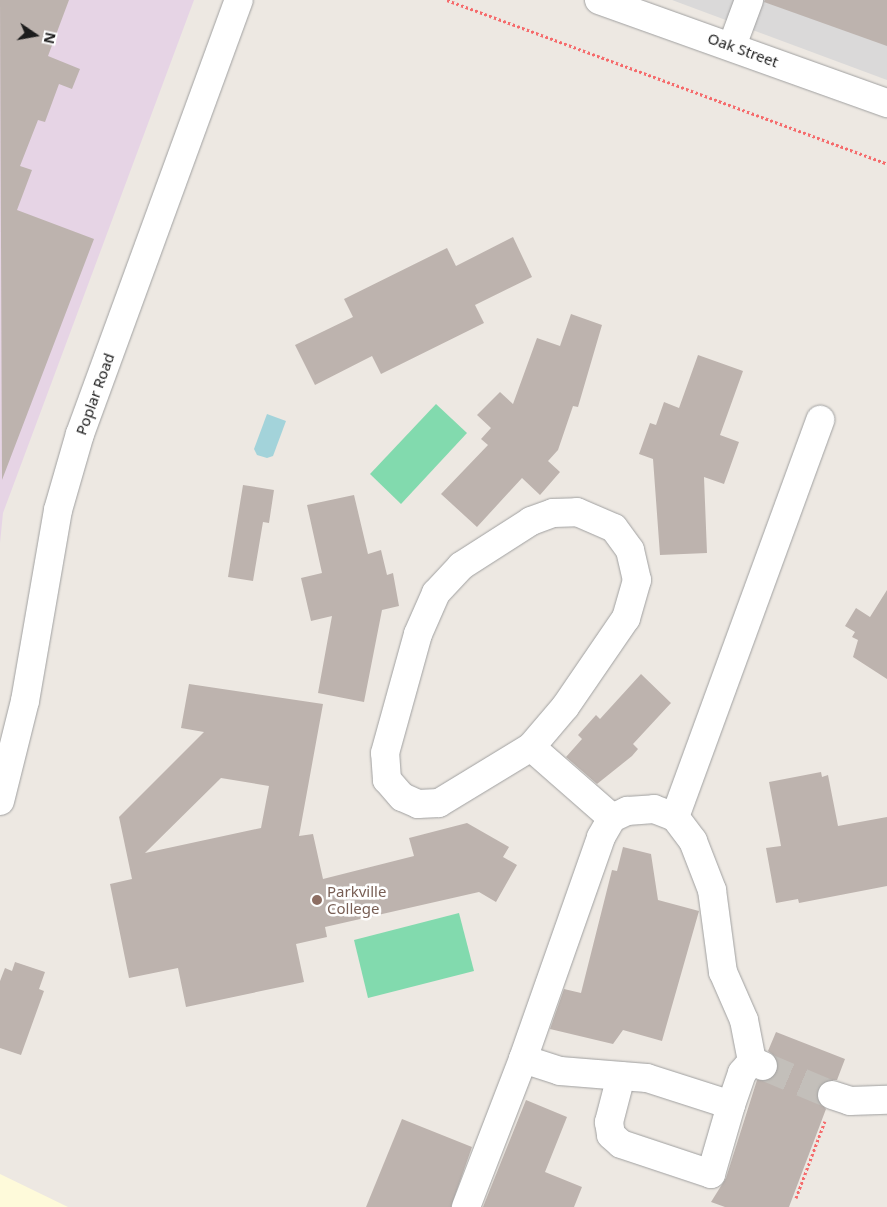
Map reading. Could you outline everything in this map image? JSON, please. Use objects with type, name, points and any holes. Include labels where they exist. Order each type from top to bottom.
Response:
[{"type":"street","name":"Poplar Road","points":[[0,802],[25,701],[58,510],[80,434],[239,0]]},
{"type":"street","name":"Oak Street","points":[[599,0],[887,103]]},
{"type":"street","points":[[732,46],[749,0]]},
{"type":"street","points":[[675,817],[820,420]]},
{"type":"street","points":[[577,512],[600,519],[623,538],[635,566],[636,593],[626,618],[603,653],[547,732],[531,747],[447,798],[430,805],[402,797],[387,780],[384,766],[418,634],[445,580],[532,521],[553,513],[577,512]]},
{"type":"street","points":[[531,747],[612,818]]},
{"type":"street","points":[[466,1207],[523,1059],[601,837],[612,818],[641,809],[654,809],[675,817],[705,863],[712,890],[718,955],[744,1020],[757,1064],[742,1073],[711,1174],[621,1144],[611,1135],[609,1122],[621,1076]]},
{"type":"street","points":[[523,1059],[560,1071],[647,1078],[731,1105]]},
{"type":"street","points":[[830,1106],[850,1101],[887,1100]]},
{"type":"path","points":[[447,0],[887,164]]},
{"type":"path","points":[[796,1198],[830,1106]]},
{"type":"shaded area","points":[[0,0],[194,0],[3,513],[0,543]]},
{"type":"shaded area","points":[[672,0],[887,0],[887,80]]},
{"type":"shaded area","points":[[0,1174],[68,1207],[0,1207]]},
{"type":"green space","points":[[436,404],[467,433],[401,504],[370,474]]},
{"type":"green space","points":[[459,913],[474,971],[368,998],[354,940]]},
{"type":"water","points":[[267,414],[286,421],[273,456],[267,458],[257,455],[254,449]]},
{"type":"building","points":[[0,0],[69,0],[48,56],[80,69],[72,89],[59,84],[45,122],[38,120],[20,166],[32,170],[17,210],[94,239],[2,480]]},
{"type":"building","points":[[765,0],[887,0],[887,46],[764,2]]},
{"type":"building","points":[[513,237],[532,277],[475,305],[484,323],[381,374],[372,356],[315,385],[295,345],[353,317],[344,299],[447,248],[456,266]]},
{"type":"building","points":[[571,314],[602,325],[578,407],[573,406],[558,450],[548,461],[560,472],[540,495],[522,478],[477,527],[441,494],[488,445],[481,439],[491,428],[477,415],[500,392],[513,404],[537,338],[560,346]]},
{"type":"building","points":[[698,355],[743,371],[720,435],[739,442],[724,484],[704,477],[707,553],[660,555],[653,459],[639,454],[650,423],[656,425],[664,402],[679,408]]},
{"type":"building","points":[[243,485],[274,490],[269,523],[263,522],[253,581],[228,577]]},
{"type":"building","points":[[354,495],[368,554],[381,550],[387,575],[393,573],[399,606],[382,610],[364,702],[318,693],[332,616],[311,621],[301,578],[322,573],[307,505]]},
{"type":"building","points":[[887,590],[887,679],[853,657],[858,640],[852,637],[855,632],[845,626],[856,608],[870,617]]},
{"type":"building","points":[[641,674],[671,703],[633,744],[638,749],[632,756],[597,784],[566,757],[582,739],[578,735],[596,715],[600,719]]},
{"type":"building","points":[[189,684],[323,704],[299,836],[313,834],[323,879],[414,856],[409,838],[467,823],[509,847],[503,857],[517,865],[496,902],[479,892],[325,927],[327,937],[296,944],[304,982],[186,1007],[178,968],[129,978],[110,884],[132,879],[119,817],[204,732],[181,728]],"holes":[[[221,778],[269,786],[261,828],[145,853]]]},
{"type":"building","points":[[821,772],[822,777],[828,775],[838,826],[887,817],[887,886],[799,903],[798,899],[776,903],[766,848],[781,846],[769,782]]},
{"type":"building","points":[[623,847],[651,854],[658,900],[699,911],[662,1041],[623,1030],[613,1044],[550,1029],[564,989],[581,993],[612,870],[617,871]]},
{"type":"building","points":[[15,962],[45,972],[39,989],[44,991],[21,1055],[0,1048],[0,981],[5,968],[12,971]]},
{"type":"building","points":[[776,1032],[845,1059],[837,1080],[828,1080],[817,1090],[817,1099],[826,1109],[789,1207],[725,1207],[711,1202],[726,1178],[757,1080],[772,1079],[777,1072],[776,1057],[768,1051]]},
{"type":"building","points":[[526,1100],[567,1117],[545,1172],[582,1187],[574,1207],[483,1207]]},
{"type":"building","points":[[402,1119],[472,1147],[451,1207],[366,1207]]},
{"type":"tunnel","points":[[763,1066],[832,1095]]},
{"type":"place","name":"Parkville College","points":[[317,900]]}]
